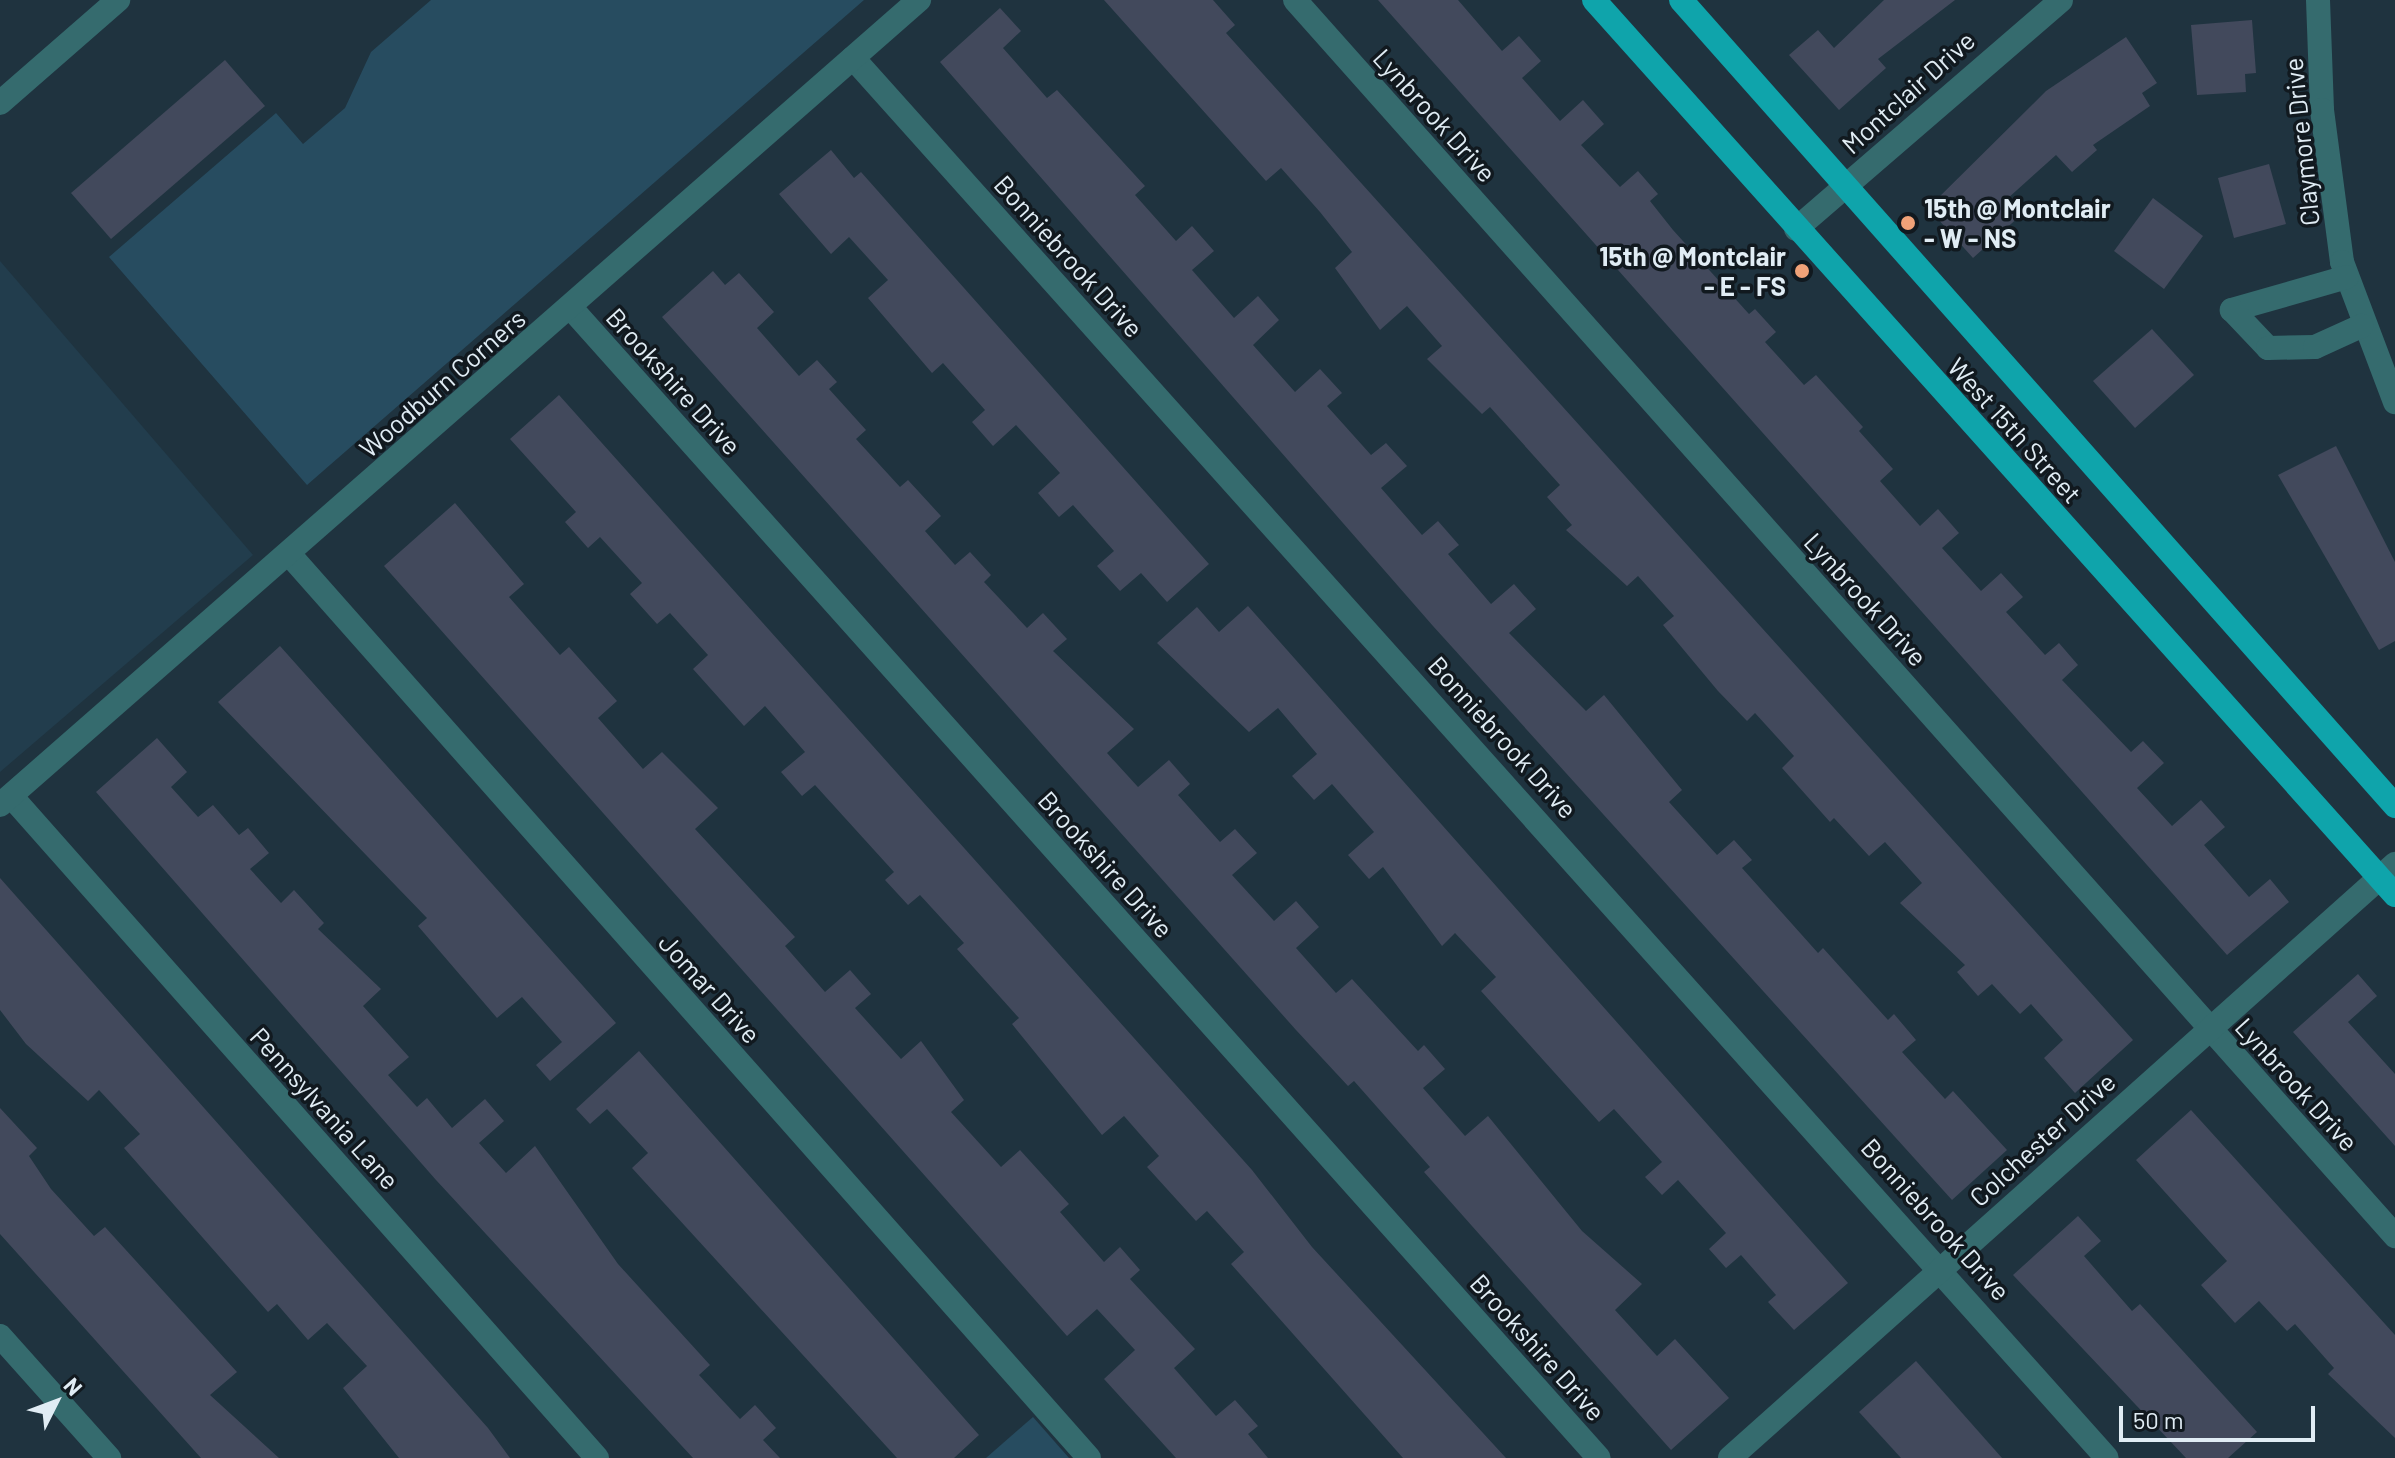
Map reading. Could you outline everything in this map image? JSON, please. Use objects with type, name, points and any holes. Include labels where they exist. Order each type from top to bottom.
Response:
[{"type":"main road","name":"West 15th Street","points":[[1594,0],[1796,229],[2390,879]]},
{"type":"main road","name":"West 15th Street","points":[[1681,0],[2395,806]]},
{"type":"street","points":[[0,103],[118,0]]},
{"type":"street","name":"Woodburn Corners","points":[[6,801],[919,0]]},
{"type":"street","name":"Lynbrook Drive","points":[[1295,0],[2395,1236]]},
{"type":"street","name":"Montclair Drive","points":[[1796,229],[2061,0]]},
{"type":"street","name":"Claymore Drive","points":[[2318,0],[2322,110],[2347,277],[2361,326],[2395,402]]},
{"type":"street","name":"Bonniebrook Drive","points":[[853,58],[1942,1267],[2107,1458]]},
{"type":"street","points":[[2347,277],[2232,310],[2268,348],[2315,347],[2361,326]]},
{"type":"street","name":"Brookshire Drive","points":[[571,308],[1599,1458]]},
{"type":"street","name":"Jomar Drive","points":[[289,554],[1089,1458]]},
{"type":"street","name":"Pennsylvania Lane","points":[[6,801],[597,1458]]},
{"type":"street","name":"Colchester Drive","points":[[1730,1458],[2209,1027],[2390,879]]},
{"type":"street","points":[[0,1336],[109,1458]]},
{"type":"shaded area","points":[[431,0],[864,0],[307,485],[109,257],[276,113],[303,144],[345,108],[371,52]]},
{"type":"shaded area","points":[[0,261],[253,555],[0,772]]},
{"type":"shaded area","points":[[1033,1417],[1069,1458],[986,1458]]},
{"type":"building","points":[[1104,0],[1213,0],[1235,25],[1226,33],[2133,1040],[2075,1093],[2044,1058],[2063,1040],[2031,1004],[2020,1014],[1992,984],[1978,996],[1957,972],[1965,965],[1900,903],[1922,883],[1885,842],[1869,856],[1834,818],[1830,822],[1782,768],[1794,756],[1755,713],[1747,721],[1718,691],[1663,625],[1674,616],[1638,576],[1627,586],[1566,530],[1572,525],[1547,497],[1560,485],[1490,407],[1482,414],[1427,359],[1442,346],[1407,306],[1380,330],[1335,268],[1352,252],[1320,212],[1281,168],[1266,181]]},
{"type":"building","points":[[1378,0],[1458,0],[1502,51],[1519,36],[1541,61],[1522,78],[1560,121],[1583,100],[1604,124],[1581,145],[1620,187],[1638,171],[1658,194],[1650,201],[1673,230],[1749,314],[1755,309],[1776,332],[1765,342],[1804,385],[1816,375],[1863,427],[1859,431],[1893,469],[1880,481],[1920,526],[1938,509],[1959,533],[1942,548],[1981,591],[2001,573],[2023,597],[2006,612],[2045,655],[2059,643],[2078,665],[2062,680],[2131,752],[2143,741],[2164,763],[2137,788],[2172,826],[2201,800],[2225,827],[2204,845],[2249,897],[2270,879],[2289,902],[2227,955]]},
{"type":"building","points":[[1884,0],[1955,0],[1878,59],[1886,68],[1839,110],[1789,55],[1818,30],[1834,48]]},
{"type":"building","points":[[1000,8],[1021,31],[1003,48],[1047,98],[1057,90],[1145,186],[1135,195],[1176,241],[1192,226],[1214,251],[1192,270],[1234,318],[1258,296],[1279,320],[1253,345],[1295,392],[1320,369],[1342,393],[1327,406],[1371,455],[1386,443],[1407,466],[1381,488],[1422,535],[1438,521],[1459,545],[1448,554],[1491,604],[1514,584],[1536,609],[1509,633],[1586,711],[1604,695],[1682,790],[1669,802],[1717,855],[1734,840],[1752,860],[1742,868],[1818,953],[1823,948],[1888,1020],[1894,1014],[1916,1040],[1902,1052],[1945,1099],[1953,1091],[2007,1150],[1952,1200],[1433,626],[940,62]]},
{"type":"building","points":[[2252,20],[2256,73],[2245,74],[2246,92],[2197,95],[2191,25]]},
{"type":"building","points":[[2126,37],[2157,83],[2142,93],[2150,106],[2093,145],[2097,150],[2072,172],[2056,155],[2007,199],[2021,215],[1973,258],[1928,208],[2046,91]]},
{"type":"building","points":[[225,60],[265,106],[111,239],[71,193]]},
{"type":"building","points":[[831,150],[854,178],[861,172],[1209,564],[1167,602],[1141,573],[1120,591],[1097,566],[1114,551],[1073,505],[1059,517],[1038,493],[1060,473],[1016,425],[993,446],[972,422],[985,410],[943,363],[932,373],[868,298],[888,280],[849,237],[831,254],[779,194]]},
{"type":"building","points":[[2269,164],[2286,224],[2234,238],[2218,178]]},
{"type":"building","points":[[2153,198],[2203,236],[2164,289],[2114,251]]},
{"type":"building","points":[[713,271],[725,285],[739,273],[774,312],[757,328],[799,376],[817,360],[837,382],[829,389],[866,430],[856,439],[900,487],[908,480],[941,516],[925,531],[955,565],[970,552],[991,575],[984,582],[1027,628],[1043,613],[1067,639],[1053,651],[1134,729],[1107,753],[1138,787],[1169,760],[1190,784],[1178,795],[1220,842],[1235,829],[1257,853],[1232,875],[1274,921],[1296,901],[1319,927],[1296,948],[1336,993],[1352,979],[1418,1051],[1424,1045],[1445,1069],[1423,1088],[1465,1136],[1488,1116],[1582,1231],[1642,1284],[1615,1310],[1657,1356],[1675,1339],[1729,1398],[1671,1450],[1424,1172],[1430,1167],[1354,1081],[1348,1086],[1296,1030],[662,317]]},
{"type":"building","points":[[2152,329],[2194,375],[2135,428],[2093,381]]},
{"type":"building","points":[[559,395],[1252,1170],[1312,1247],[1506,1458],[1403,1458],[1231,1264],[1244,1252],[1207,1211],[1196,1221],[1147,1167],[1159,1156],[1124,1116],[1102,1135],[1012,1024],[1019,1018],[957,949],[964,943],[920,895],[908,905],[885,880],[894,872],[815,785],[802,796],[781,772],[805,752],[765,706],[744,726],[693,669],[708,655],[670,613],[657,624],[630,594],[642,583],[600,537],[588,548],[565,522],[576,512],[510,439]]},
{"type":"building","points":[[2336,446],[2395,562],[2395,641],[2379,650],[2278,475]]},
{"type":"building","points":[[455,503],[524,584],[509,597],[560,655],[569,647],[617,701],[598,718],[643,769],[662,752],[718,808],[695,829],[795,937],[785,946],[825,992],[850,970],[871,994],[855,1008],[901,1059],[921,1041],[964,1100],[951,1112],[1001,1167],[1020,1150],[1069,1204],[1060,1212],[1104,1262],[1120,1247],[1140,1270],[1130,1279],[1195,1349],[1174,1368],[1216,1416],[1235,1400],[1258,1426],[1248,1434],[1268,1458],[1176,1458],[1104,1379],[1135,1350],[1097,1309],[1067,1336],[384,566]]},
{"type":"building","points":[[1248,606],[1848,1283],[1794,1330],[1768,1302],[1776,1295],[1741,1255],[1726,1268],[1709,1249],[1726,1233],[1678,1180],[1662,1195],[1645,1177],[1662,1162],[1614,1109],[1599,1122],[1481,991],[1496,977],[1455,933],[1442,946],[1383,867],[1369,879],[1348,855],[1374,832],[1332,784],[1314,800],[1292,776],[1317,754],[1278,708],[1249,732],[1157,643],[1197,607],[1219,632]]},
{"type":"building","points":[[280,646],[616,1023],[550,1081],[536,1065],[562,1042],[522,997],[497,1018],[418,926],[427,918],[218,702]]},
{"type":"building","points":[[157,738],[187,772],[171,787],[198,817],[213,805],[239,835],[248,828],[269,853],[250,869],[281,903],[294,890],[324,923],[318,929],[381,989],[363,1006],[409,1057],[388,1075],[417,1107],[427,1098],[452,1128],[485,1099],[504,1121],[479,1143],[506,1173],[535,1146],[618,1264],[710,1365],[699,1375],[740,1419],[755,1405],[776,1428],[763,1440],[780,1458],[693,1458],[436,1180],[96,792]]},
{"type":"building","points":[[0,878],[488,1428],[510,1458],[399,1458],[343,1388],[367,1366],[327,1323],[308,1340],[277,1304],[268,1312],[124,1148],[140,1134],[99,1090],[88,1101],[26,1044],[0,1010]]},
{"type":"building","points":[[2358,974],[2377,996],[2348,1022],[2395,1074],[2395,1146],[2293,1032]]},
{"type":"building","points":[[639,1051],[979,1435],[954,1458],[897,1458],[632,1168],[648,1153],[607,1109],[590,1124],[576,1109]]},
{"type":"building","points":[[0,1108],[37,1148],[29,1156],[51,1189],[94,1236],[105,1227],[237,1372],[210,1395],[279,1458],[201,1458],[0,1234]]},
{"type":"building","points":[[2191,1110],[2395,1335],[2395,1438],[2328,1374],[2334,1368],[2295,1324],[2287,1331],[2259,1301],[2235,1323],[2201,1285],[2227,1261],[2136,1160]]},
{"type":"building","points":[[2078,1216],[2101,1241],[2084,1256],[2132,1311],[2140,1304],[2257,1432],[2228,1458],[2186,1458],[2013,1275]]},
{"type":"building","points":[[1916,1361],[2002,1458],[1901,1458],[1859,1412]]},
{"type":"place","name":"15th @ Montclair - W - NS","points":[[1908,223]]},
{"type":"place","name":"15th @ Montclair - E - FS","points":[[1802,271]]}]
